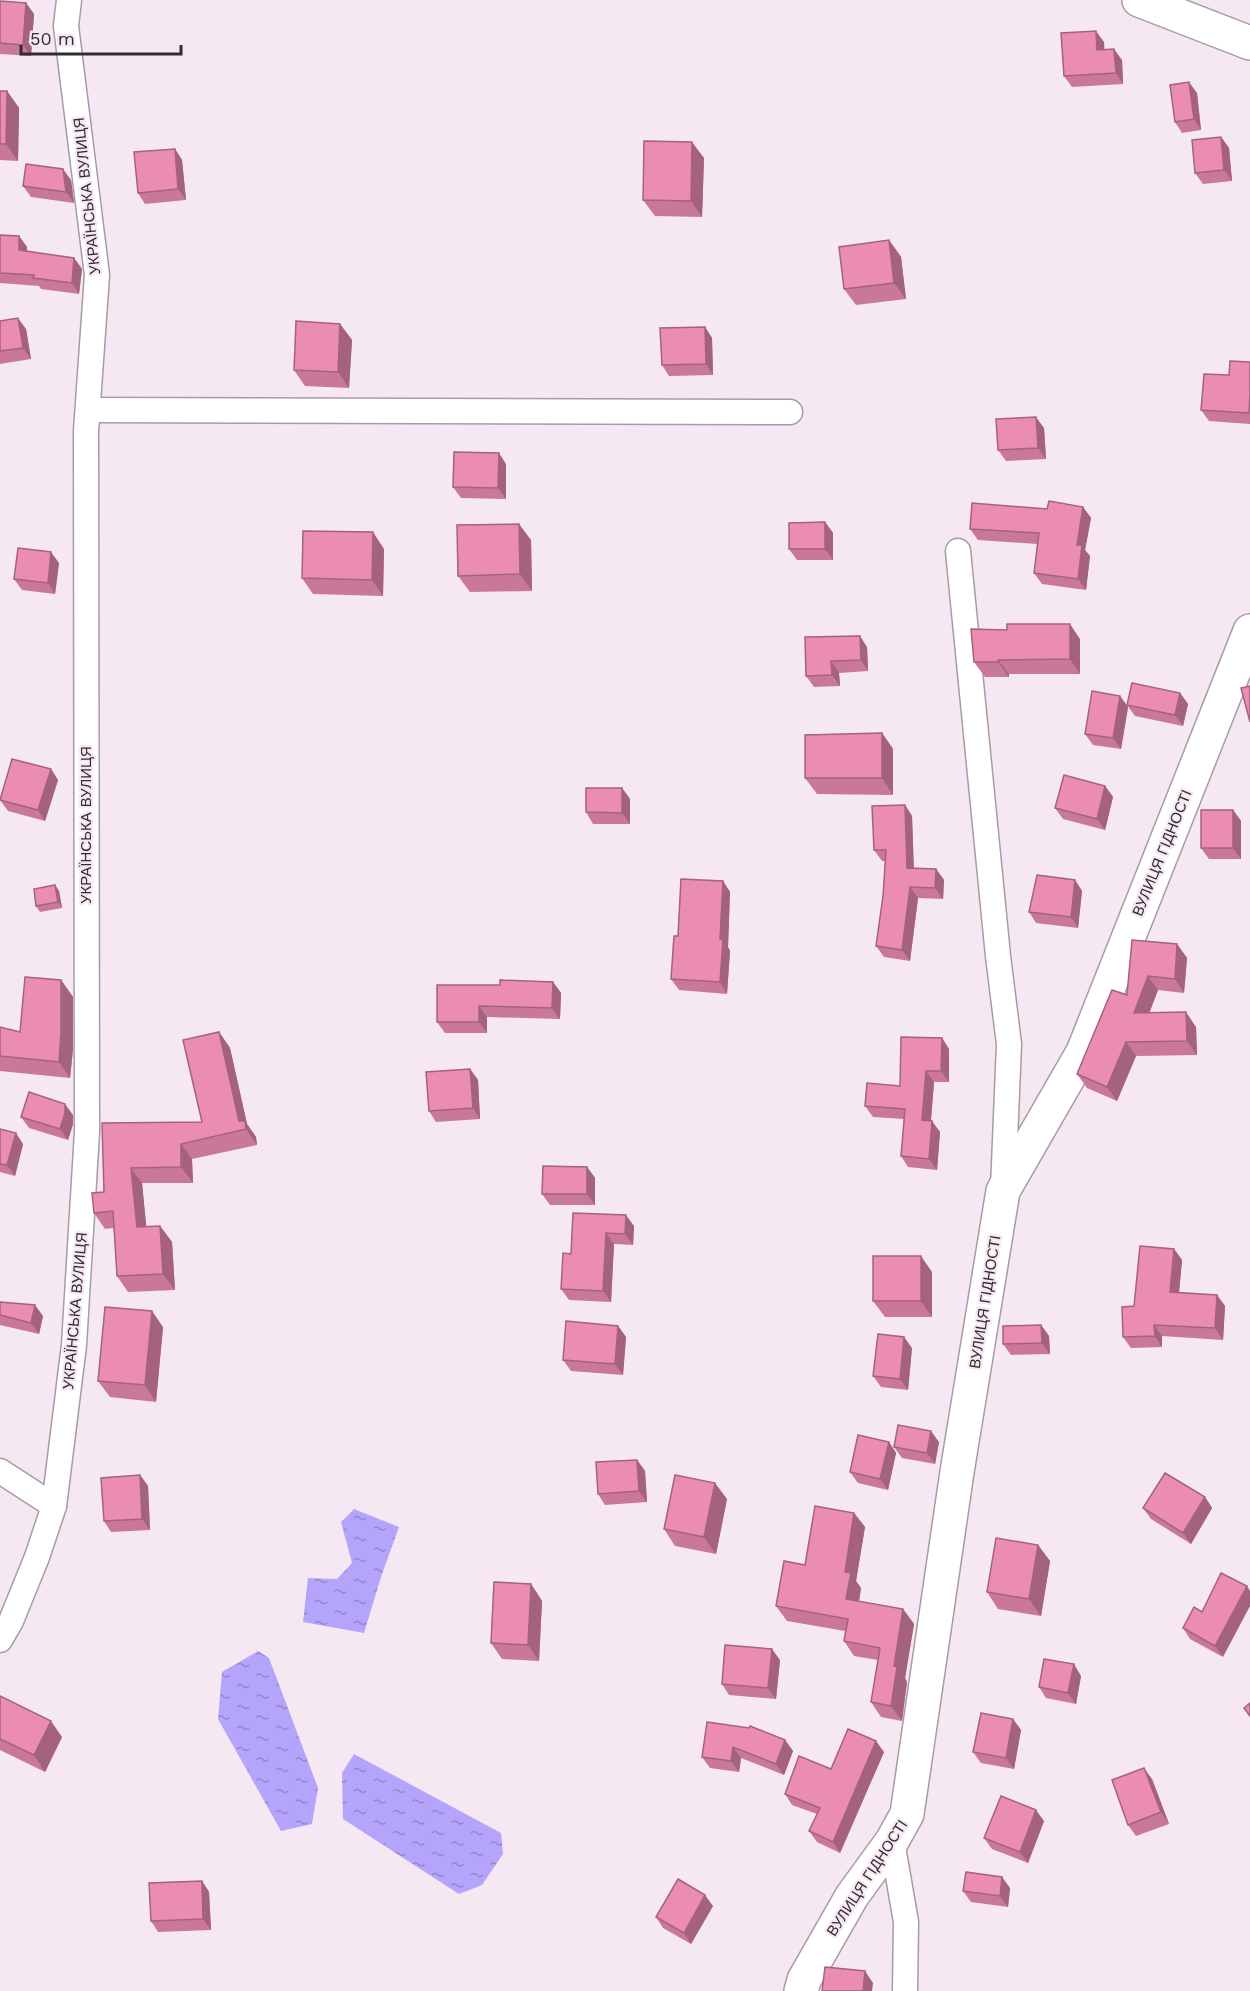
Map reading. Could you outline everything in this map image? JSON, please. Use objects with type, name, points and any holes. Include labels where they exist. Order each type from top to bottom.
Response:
[{"type":"street","name":"УКРАЇНСЬКА ВУЛИЦЯ","points":[[0,1641],[37,1557],[54,1506],[74,1345],[87,1132],[86,431],[97,275],[66,26],[69,0]]},
{"type":"street","points":[[1138,0],[1250,43]]},
{"type":"street","points":[[87,410],[790,412]]},
{"type":"street","points":[[958,551],[998,956],[1009,1044],[1003,1191]]},
{"type":"street","name":"ВУЛИЦЯ ГІДНОСТІ","points":[[801,1991],[804,1980],[852,1896],[892,1841],[907,1814],[957,1472],[1003,1191],[1083,1052],[1250,631]]},
{"type":"street","points":[[0,1471],[54,1506]]},
{"type":"street","points":[[892,1841],[906,1922],[905,1991]]},
{"type":"water","points":[[354,1509],[399,1527],[364,1633],[303,1622],[308,1578],[337,1579],[352,1563],[341,1522]]},
{"type":"water","points":[[258,1651],[269,1658],[318,1788],[312,1824],[281,1831],[218,1719],[222,1672]]},
{"type":"water","points":[[354,1754],[501,1833],[503,1854],[482,1885],[459,1894],[343,1819],[342,1773]]},
{"type":"building","points":[[0,1],[26,3],[23,45],[0,43]]},
{"type":"building","points":[[1096,31],[1097,50],[1114,49],[1116,73],[1064,76],[1061,33]]},
{"type":"building","points":[[1189,82],[1194,119],[1175,122],[1170,85]]},
{"type":"building","points":[[0,91],[7,91],[6,144],[0,144]]},
{"type":"building","points":[[1221,137],[1224,170],[1195,173],[1192,140]]},
{"type":"building","points":[[644,141],[692,142],[691,201],[643,200]]},
{"type":"building","points":[[175,149],[178,189],[138,193],[134,152]]},
{"type":"building","points":[[26,164],[63,169],[66,192],[23,186]]},
{"type":"building","points":[[0,235],[19,236],[19,250],[74,258],[72,283],[33,278],[34,275],[0,273]]},
{"type":"building","points":[[889,240],[894,283],[844,289],[839,247]]},
{"type":"building","points":[[18,318],[23,348],[0,351],[0,321]]},
{"type":"building","points":[[296,321],[340,324],[338,372],[294,370]]},
{"type":"building","points":[[705,327],[706,364],[662,365],[660,328]]},
{"type":"building","points":[[1230,361],[1250,362],[1249,413],[1201,410],[1204,374],[1229,375]]},
{"type":"building","points":[[1036,417],[1038,448],[998,450],[996,419]]},
{"type":"building","points":[[454,452],[499,453],[498,488],[453,487]]},
{"type":"building","points":[[1049,501],[1083,507],[1077,545],[1082,545],[1078,579],[1034,573],[1039,533],[970,529],[972,503],[1047,509]]},
{"type":"building","points":[[825,522],[825,549],[789,549],[789,523]]},
{"type":"building","points":[[519,524],[520,574],[458,576],[457,525]]},
{"type":"building","points":[[303,531],[373,532],[372,580],[302,578]]},
{"type":"building","points":[[18,548],[51,552],[48,583],[14,579]]},
{"type":"building","points":[[1007,624],[1070,624],[1070,659],[974,662],[971,629],[1007,630]]},
{"type":"building","points":[[860,636],[861,660],[831,661],[832,675],[806,676],[805,637]]},
{"type":"building","points":[[1132,683],[1180,693],[1175,715],[1127,705]]},
{"type":"building","points":[[1250,686],[1250,722],[1241,688]]},
{"type":"building","points":[[1092,691],[1120,696],[1113,738],[1085,734]]},
{"type":"building","points":[[882,733],[882,778],[805,778],[805,735]]},
{"type":"building","points":[[12,759],[51,769],[38,810],[0,800]]},
{"type":"building","points":[[1064,775],[1105,786],[1097,819],[1055,808]]},
{"type":"building","points":[[586,788],[622,788],[622,813],[586,812]]},
{"type":"building","points":[[905,805],[907,868],[936,869],[935,888],[910,887],[902,950],[876,946],[886,850],[874,850],[872,806]]},
{"type":"building","points":[[1201,810],[1233,810],[1233,848],[1201,848]]},
{"type":"building","points":[[1037,875],[1075,880],[1071,917],[1029,912]]},
{"type":"building","points":[[681,879],[723,881],[720,982],[671,979],[674,936],[678,936]]},
{"type":"building","points":[[55,885],[58,902],[36,906],[34,889]]},
{"type":"building","points":[[1132,940],[1177,944],[1175,979],[1148,976],[1134,1013],[1186,1012],[1187,1041],[1126,1042],[1107,1087],[1077,1074],[1112,990],[1127,995]]},
{"type":"building","points":[[25,977],[61,980],[59,1062],[0,1056],[0,1027],[20,1032]]},
{"type":"building","points":[[500,980],[553,982],[552,1008],[479,1006],[479,1022],[437,1022],[437,985],[500,985]]},
{"type":"building","points":[[219,1032],[239,1121],[245,1121],[246,1129],[181,1144],[181,1167],[131,1168],[137,1227],[160,1226],[163,1274],[117,1276],[113,1211],[94,1213],[92,1193],[104,1192],[102,1123],[202,1122],[183,1040]]},
{"type":"building","points":[[901,1037],[942,1038],[941,1071],[926,1071],[922,1120],[932,1121],[929,1159],[901,1156],[905,1109],[865,1106],[867,1083],[900,1086]]},
{"type":"building","points":[[470,1069],[473,1108],[429,1111],[426,1072]]},
{"type":"building","points":[[29,1092],[65,1104],[60,1129],[21,1117]]},
{"type":"building","points":[[0,1129],[16,1133],[7,1165],[0,1164]]},
{"type":"building","points":[[543,1166],[587,1167],[587,1194],[542,1194]]},
{"type":"building","points":[[573,1213],[626,1215],[625,1234],[606,1233],[603,1291],[561,1289],[563,1253],[571,1254]]},
{"type":"building","points":[[1140,1246],[1174,1249],[1170,1292],[1217,1295],[1215,1328],[1154,1325],[1155,1336],[1123,1337],[1122,1307],[1134,1306]]},
{"type":"building","points":[[873,1256],[921,1256],[921,1301],[873,1301]]},
{"type":"building","points":[[0,1302],[35,1305],[31,1323],[0,1315]]},
{"type":"building","points":[[105,1307],[152,1311],[145,1385],[98,1381]]},
{"type":"building","points":[[566,1321],[618,1326],[615,1364],[563,1360]]},
{"type":"building","points":[[1041,1325],[1042,1343],[1003,1344],[1003,1326]]},
{"type":"building","points":[[878,1334],[904,1337],[900,1379],[873,1376]]},
{"type":"building","points":[[898,1425],[931,1431],[927,1453],[894,1447]]},
{"type":"building","points":[[858,1435],[889,1442],[880,1479],[850,1472]]},
{"type":"building","points":[[637,1460],[639,1491],[598,1494],[596,1462]]},
{"type":"building","points":[[1165,1473],[1205,1497],[1183,1533],[1143,1508]]},
{"type":"building","points":[[140,1475],[142,1519],[104,1521],[101,1478]]},
{"type":"building","points":[[675,1475],[715,1483],[704,1537],[664,1529]]},
{"type":"building","points":[[815,1506],[854,1513],[845,1572],[851,1573],[846,1599],[903,1609],[894,1666],[897,1667],[891,1706],[871,1702],[880,1648],[844,1641],[848,1619],[776,1606],[784,1561],[805,1565]]},
{"type":"building","points":[[996,1538],[1038,1545],[1029,1599],[987,1592]]},
{"type":"building","points":[[1221,1573],[1247,1586],[1215,1646],[1183,1628],[1194,1607],[1202,1612]]},
{"type":"building","points":[[494,1582],[531,1584],[528,1645],[491,1643]]},
{"type":"building","points":[[725,1645],[772,1649],[768,1688],[722,1684]]},
{"type":"building","points":[[1044,1659],[1074,1664],[1068,1693],[1039,1687]]},
{"type":"building","points":[[0,1696],[51,1721],[34,1755],[0,1739]]},
{"type":"building","points":[[1250,1703],[1250,1716],[1244,1708]]},
{"type":"building","points":[[981,1713],[1013,1719],[1006,1758],[973,1752]]},
{"type":"building","points":[[707,1722],[749,1728],[750,1726],[785,1740],[776,1764],[733,1747],[731,1761],[702,1757]]},
{"type":"building","points":[[848,1729],[876,1741],[833,1842],[809,1831],[820,1808],[785,1794],[799,1756],[831,1769]]},
{"type":"building","points":[[1144,1768],[1161,1812],[1128,1825],[1112,1780]]},
{"type":"building","points":[[1001,1796],[1036,1810],[1020,1852],[984,1838]]},
{"type":"building","points":[[966,1872],[1002,1877],[1000,1896],[963,1891]]},
{"type":"building","points":[[678,1879],[705,1895],[684,1933],[656,1917]]},
{"type":"building","points":[[202,1881],[203,1919],[151,1921],[149,1883]]},
{"type":"building","points":[[825,1967],[865,1971],[863,1991],[822,1991]]}]
